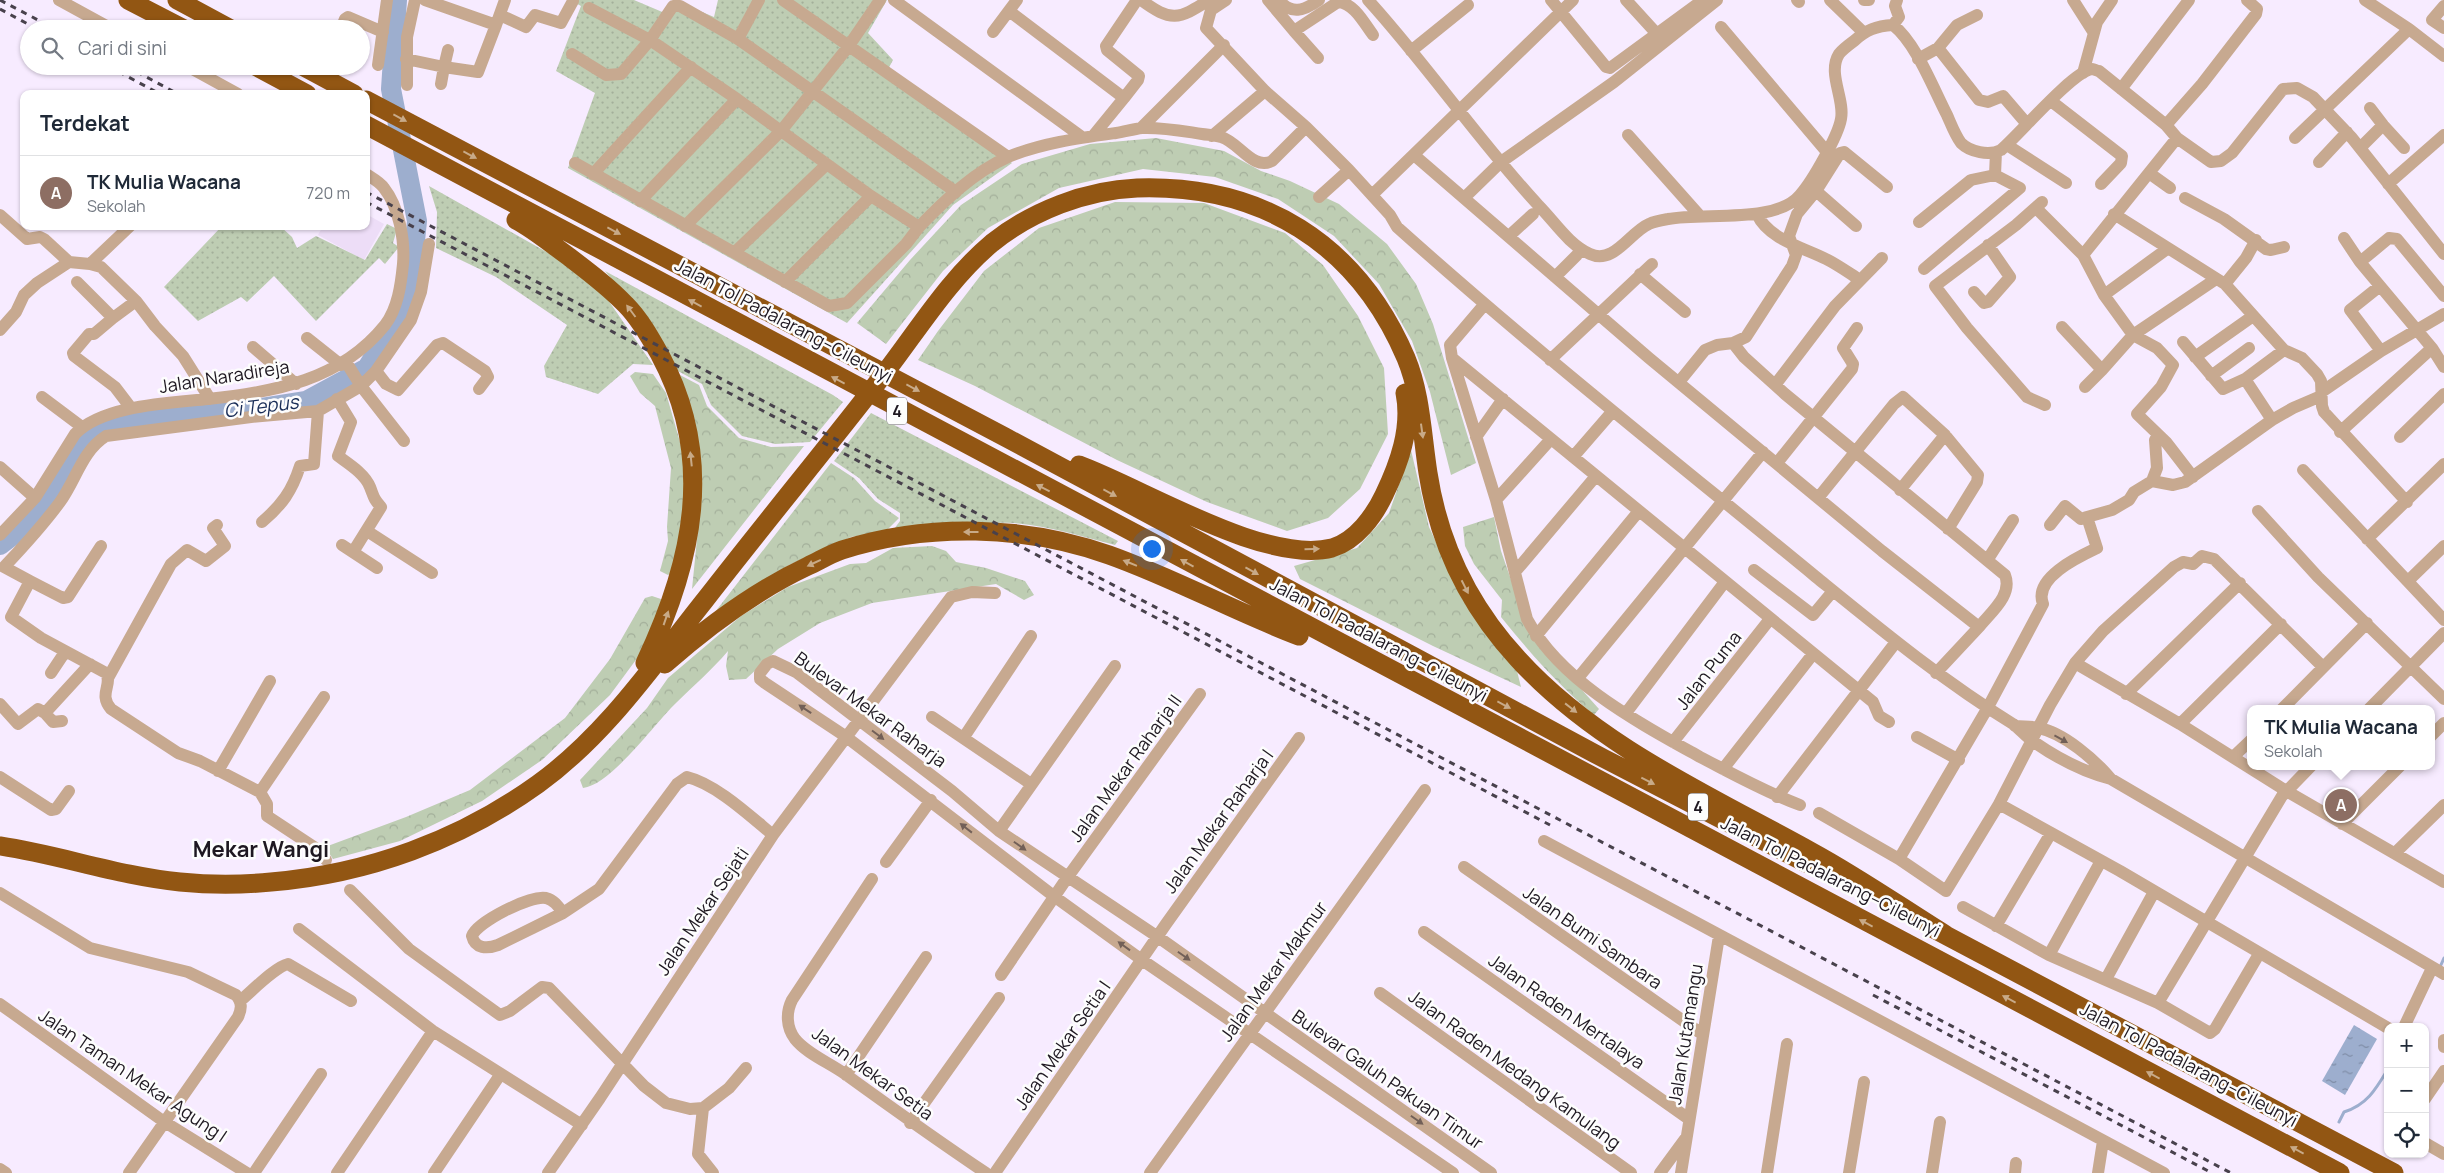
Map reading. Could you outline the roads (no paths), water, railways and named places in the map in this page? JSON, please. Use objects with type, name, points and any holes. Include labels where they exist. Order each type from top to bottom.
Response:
[{"type":"highway","points":[[128,0],[167,20]]},
{"type":"highway","points":[[177,0],[214,20]]},
{"type":"highway","points":[[261,75],[280,90]]},
{"type":"highway","points":[[272,75],[300,90]]},
{"type":"highway","points":[[319,75],[347,90]]},
{"type":"highway","name":"Jalan Tol Padalarang–Cileunyi","points":[[370,103],[1005,437],[1594,753],[1946,935],[2394,1173]]},
{"type":"highway","name":"Jalan Tol Padalarang–Cileunyi","points":[[370,129],[426,164],[1178,558],[1368,662],[2340,1173]]},
{"type":"highway","points":[[370,141],[426,164],[532,229],[596,277],[628,306],[653,343],[671,377],[689,436],[694,485],[693,508],[686,555],[664,623],[631,694]]},
{"type":"highway","points":[[0,846],[28,850],[176,882],[221,884],[270,882],[320,876],[376,864],[438,842],[484,819],[542,781],[585,744],[631,694],[852,416],[955,280],[990,245],[1020,223],[1061,204],[1092,194],[1132,188],[1173,189],[1217,194],[1262,207],[1300,227],[1326,247],[1357,278],[1394,335],[1407,360],[1418,401],[1429,481],[1441,534],[1472,601],[1516,658],[1544,686],[1618,742],[1666,772],[1823,858],[1946,935]]},
{"type":"highway","points":[[1005,437],[1089,468],[1228,531],[1272,546],[1290,550],[1333,548],[1354,536],[1375,511],[1390,482],[1406,433],[1408,406],[1394,335]]},
{"type":"highway","points":[[631,694],[694,638],[740,603],[786,577],[841,550],[920,534],[953,532],[1041,537],[1108,554],[1201,592],[1258,620],[1368,662]]},
{"type":"highway","points":[[0,837],[28,850]]},
{"type":"street","points":[[59,0],[96,20]]},
{"type":"street","points":[[378,66],[387,0]]},
{"type":"street","points":[[407,85],[406,37],[415,0]]},
{"type":"street","points":[[425,0],[526,27],[535,15],[561,23],[573,1]]},
{"type":"street","points":[[406,59],[444,68],[478,72],[505,0]]},
{"type":"street","points":[[738,39],[759,0]]},
{"type":"street","points":[[783,0],[1008,158]]},
{"type":"street","points":[[685,226],[781,131],[848,47],[880,0]]},
{"type":"street","points":[[894,0],[1087,136]]},
{"type":"street","points":[[993,32],[1016,0]]},
{"type":"street","points":[[1087,136],[1124,98],[1138,80],[1139,76],[1107,50],[1106,46],[1137,0]]},
{"type":"street","points":[[1141,0],[1157,12],[1172,17],[1185,15],[1209,0]]},
{"type":"street","points":[[1226,0],[1211,10],[1206,22],[1206,28],[1224,45],[1265,91],[1306,127],[1349,170],[1398,226],[1484,305],[1612,412],[1896,642],[1987,710],[2015,726],[2033,742],[2088,773],[2111,780],[2438,971],[2406,1023]]},
{"type":"street","points":[[1268,0],[1318,58]]},
{"type":"street","points":[[1279,0],[1292,11],[1318,0]]},
{"type":"street","points":[[1368,0],[1459,112],[1559,229],[1581,248],[1597,256],[1612,253],[1649,224],[1668,218],[1758,214],[1778,210],[1800,196],[1827,152],[1842,118],[1836,80],[1839,54],[1863,32],[1874,27],[1893,25],[1900,31],[1918,59],[1961,142],[1975,151],[1996,152],[2007,145],[2082,73],[2092,69],[2099,71],[2166,125],[2177,138],[2206,160],[2221,161],[2232,153],[2283,90],[2297,88],[2313,96],[2347,132],[2444,254]]},
{"type":"street","points":[[1551,0],[1559,12],[1608,68],[1703,0]]},
{"type":"street","points":[[1372,195],[1573,0]]},
{"type":"street","points":[[1626,0],[1657,34]]},
{"type":"street","points":[[1464,198],[1501,162],[1614,82],[1717,0]]},
{"type":"street","points":[[1830,0],[1863,32]]},
{"type":"street","points":[[1864,0],[1869,0]]},
{"type":"street","points":[[1893,25],[1899,17],[1895,6],[1897,0]]},
{"type":"street","points":[[2073,0],[2094,33]]},
{"type":"street","points":[[2082,73],[2097,22],[2112,0]]},
{"type":"street","points":[[2121,89],[2189,0]]},
{"type":"street","points":[[2166,125],[2202,84],[2256,14],[2257,9],[2247,0]]},
{"type":"street","points":[[2365,0],[2409,29],[2444,56]]},
{"type":"street","points":[[1294,31],[1338,2],[1345,2],[1352,7],[1374,35]]},
{"type":"street","points":[[572,54],[606,75],[616,76],[621,74],[650,40],[673,6],[676,5],[738,39],[956,192]]},
{"type":"street","points":[[1410,51],[1468,5]]},
{"type":"street","points":[[2444,6],[2432,20],[2444,28]]},
{"type":"street","points":[[589,8],[650,40],[691,67],[826,165],[919,228]]},
{"type":"street","points":[[1008,11],[1124,98]]},
{"type":"street","points":[[1918,59],[1938,48],[1957,25],[1977,15]]},
{"type":"street","points":[[344,20],[348,17],[355,20]]},
{"type":"street","points":[[370,26],[383,32]]},
{"type":"street","points":[[1721,27],[1827,152]]},
{"type":"street","points":[[2296,138],[2330,114],[2409,29]]},
{"type":"street","points":[[1141,128],[1224,45]]},
{"type":"street","points":[[1938,48],[1979,100],[1988,102],[2003,96],[2028,124]]},
{"type":"street","points":[[441,84],[448,50]]},
{"type":"street","points":[[593,174],[691,67]]},
{"type":"street","points":[[203,75],[231,90]]},
{"type":"street","points":[[1212,136],[1265,91]]},
{"type":"street","points":[[640,201],[737,99]]},
{"type":"street","points":[[2051,101],[2122,156],[2121,163],[2101,184]]},
{"type":"street","points":[[2370,108],[2382,125],[2404,148]]},
{"type":"street","points":[[2360,148],[2382,125]]},
{"type":"street","points":[[574,163],[828,306],[847,303],[956,192],[1008,158],[1087,136],[1141,128],[1173,129],[1220,136],[1234,143],[1257,162],[1265,164],[1272,161],[1306,127]]},
{"type":"street","points":[[2318,162],[2347,132]]},
{"type":"street","points":[[1628,135],[1700,216]]},
{"type":"street","points":[[2388,184],[2444,135]]},
{"type":"street","points":[[2083,255],[2114,214],[2177,138]]},
{"type":"street","points":[[2007,145],[2066,182]]},
{"type":"street","points":[[1679,382],[1705,350],[1717,345],[1733,344],[1746,337],[1788,276],[1796,255],[1789,233],[1797,214],[1816,191],[1842,152],[1887,187]]},
{"type":"street","points":[[1995,175],[1996,152]]},
{"type":"street","points":[[1414,155],[1654,362],[1818,498],[1979,627]]},
{"type":"street","points":[[735,252],[826,165]]},
{"type":"street","points":[[1318,197],[1349,170]]},
{"type":"street","points":[[2149,173],[2170,188]]},
{"type":"street","points":[[1918,222],[1971,180],[1995,175],[2020,188],[1924,269]]},
{"type":"street","name":"Jalan Naradireja","points":[[82,427],[131,408],[210,399],[296,384],[346,365],[385,324],[399,292],[402,279],[404,252],[396,211],[384,187],[370,177]]},
{"type":"street","points":[[1816,191],[1856,226]]},
{"type":"street","points":[[786,282],[871,196]]},
{"type":"street","points":[[2185,198],[2271,250],[2284,247]]},
{"type":"street","points":[[2045,405],[2027,397],[1967,328],[1935,286],[2016,225],[2036,207],[2083,255],[2104,295],[2133,335],[2159,350],[2174,368],[2161,387],[2137,414],[2158,435],[2193,477]]},
{"type":"street","points":[[1508,236],[1532,214]]},
{"type":"street","points":[[1758,214],[1768,228],[1860,280]]},
{"type":"street","points":[[2114,214],[2220,281],[2284,350],[2302,358],[2322,381],[2324,412],[2340,432],[2406,502]]},
{"type":"street","points":[[0,215],[27,239],[40,237],[44,239],[70,262],[101,267],[136,301],[155,326],[184,356],[210,399]]},
{"type":"street","points":[[90,264],[126,230]]},
{"type":"street","points":[[2344,238],[2360,262],[2432,348],[2444,366]]},
{"type":"street","points":[[2360,262],[2390,238],[2397,239],[2444,296]]},
{"type":"street","points":[[2085,387],[2133,335],[2220,281],[2246,258],[2256,240]]},
{"type":"street","points":[[101,546],[68,597],[63,598],[2,565],[39,529],[62,500],[92,448],[106,436],[251,417],[318,411],[360,385],[376,371],[411,320],[421,292],[429,244]]},
{"type":"street","points":[[1974,292],[1984,303],[1988,302],[2010,277],[1988,245]]},
{"type":"street","points":[[2104,295],[2167,249]]},
{"type":"street","points":[[1555,277],[1577,254]]},
{"type":"street","points":[[1775,385],[1835,306],[1882,258]]},
{"type":"street","points":[[3,322],[16,312],[24,295],[37,283],[70,262]]},
{"type":"street","points":[[1550,360],[1652,264]]},
{"type":"street","points":[[1640,274],[1686,312]]},
{"type":"street","points":[[77,282],[113,318]]},
{"type":"street","points":[[2380,286],[2350,310],[2381,351]]},
{"type":"street","points":[[131,408],[115,387],[74,356],[73,353],[89,334],[94,334],[136,301]]},
{"type":"street","points":[[1484,305],[1450,345],[1452,358],[1496,500],[1526,619],[1536,636],[1578,678],[1626,713],[1673,742],[1724,769],[1777,797],[1800,805]]},
{"type":"street","points":[[2152,480],[2173,485],[2193,477],[2272,420],[2322,393],[2381,351],[2444,314]]},
{"type":"street","points":[[2196,357],[2253,316]]},
{"type":"street","points":[[2062,327],[2102,370]]},
{"type":"street","points":[[1777,463],[1853,367],[1843,348],[1857,328]]},
{"type":"street","points":[[307,338],[346,365],[404,441]]},
{"type":"street","points":[[2183,342],[2223,389],[2245,379],[2284,350]]},
{"type":"street","points":[[376,371],[386,384],[398,390],[437,345],[443,343],[485,371],[488,378],[479,389]]},
{"type":"street","points":[[1733,344],[1744,358],[1775,385],[1900,490],[1988,559],[2005,575],[2008,588],[1941,676]]},
{"type":"street","points":[[253,347],[296,384]]},
{"type":"street","points":[[2211,376],[2249,348]]},
{"type":"street","points":[[2340,432],[2432,348]]},
{"type":"street","points":[[1452,358],[1503,398],[1724,583],[1873,702],[1879,716],[1889,722]]},
{"type":"street","points":[[2245,379],[2272,420]]},
{"type":"street","points":[[2400,437],[2444,394]]},
{"type":"street","points":[[0,536],[35,498],[82,427],[42,397]]},
{"type":"street","points":[[1818,498],[1894,404],[1903,397],[1945,435],[1976,470],[1978,477],[1948,529]]},
{"type":"street","points":[[1476,437],[1503,398]]},
{"type":"street","points":[[337,399],[351,422],[338,456],[364,479],[370,487],[372,495],[382,507],[368,531],[347,549],[378,568]]},
{"type":"street","points":[[262,522],[275,511],[292,489],[300,466],[314,464],[318,411]]},
{"type":"street","points":[[1573,457],[1612,412]]},
{"type":"street","points":[[1900,490],[1945,435]]},
{"type":"street","points":[[2050,525],[2065,506],[2081,519],[2112,510],[2129,500],[2134,492],[2152,480],[2157,468],[2155,440],[2158,435]]},
{"type":"street","points":[[1496,500],[1551,439]]},
{"type":"street","points":[[1578,678],[1683,547],[1763,452]]},
{"type":"street","points":[[2367,539],[2444,464]]},
{"type":"street","points":[[0,467],[35,498]]},
{"type":"street","points":[[2303,470],[2444,620]]},
{"type":"street","points":[[1515,572],[1596,476]]},
{"type":"street","points":[[1536,636],[1639,511]]},
{"type":"street","points":[[2258,511],[2318,577],[2444,699]]},
{"type":"street","points":[[1899,859],[1987,710],[2043,604],[2042,594],[2052,574],[2097,548],[2087,517]]},
{"type":"street","points":[[1988,559],[2013,520]]},
{"type":"street","points":[[216,525],[214,528],[225,546],[206,560],[187,550],[171,564],[108,678],[104,696],[106,703],[122,718],[178,753],[260,792],[267,804],[267,816],[317,849],[326,860]]},
{"type":"street","points":[[368,531],[432,573]]},
{"type":"street","points":[[2408,581],[2444,546]]},
{"type":"street","points":[[1819,812],[1899,859],[1946,891],[1999,804],[2033,742],[2050,705],[2075,663],[2103,631],[2181,563],[2193,564],[2202,556],[2214,559],[2323,667]]},
{"type":"street","points":[[1754,570],[1813,615],[1833,591]]},
{"type":"street","points":[[30,581],[5,620],[106,673],[108,678]]},
{"type":"street","points":[[1626,713],[1724,583]]},
{"type":"street","points":[[2126,694],[2240,583]]},
{"type":"street","name":"Jalan Mekar Sejati","points":[[548,1173],[582,1126],[773,835],[845,736],[951,597],[972,592],[995,593]]},
{"type":"street","name":"Jalan Puma","points":[[1673,742],[1770,619]]},
{"type":"street","points":[[2180,724],[2281,624]]},
{"type":"street","points":[[2286,705],[2367,624]]},
{"type":"street","points":[[2373,705],[2444,633]]},
{"type":"street","points":[[964,737],[1031,636]]},
{"type":"street","points":[[1777,797],[1896,642]]},
{"type":"street","points":[[51,673],[65,652]]},
{"type":"street","points":[[1724,769],[1813,654]]},
{"type":"street","name":"Bulevar Mekar Raharja","points":[[1251,1032],[1142,960],[1055,897],[931,800],[845,736],[760,679],[760,673],[766,664],[773,661],[786,666],[860,716],[999,831],[1158,937],[1265,1013]]},
{"type":"street","points":[[2075,663],[2247,766]]},
{"type":"street","points":[[45,714],[90,664]]},
{"type":"street","points":[[999,831],[1114,666]]},
{"type":"street","points":[[218,771],[270,681]]},
{"type":"street","name":"Jalan Mekar Raharja II","points":[[1002,975],[1067,878],[1200,694]]},
{"type":"street","points":[[260,792],[324,696]]},
{"type":"street","points":[[0,704],[18,724],[38,709],[53,722],[62,721]]},
{"type":"street","points":[[932,716],[1031,784]]},
{"type":"street","points":[[2435,732],[2444,723]]},
{"type":"street","points":[[2015,726],[2040,728],[2063,739],[2095,760],[2111,780]]},
{"type":"street","points":[[1917,737],[1958,760]]},
{"type":"street","name":"Jalan Mekar Raharja I","points":[[1158,937],[1299,738]]},
{"type":"street","points":[[2234,757],[2247,744]]},
{"type":"street","points":[[2254,770],[2342,824],[2444,882]]},
{"type":"street","points":[[2158,1003],[2286,791],[2307,770]]},
{"type":"street","points":[[2342,824],[2396,770]]},
{"type":"street","points":[[0,777],[51,810],[56,809],[69,791]]},
{"type":"street","points":[[563,913],[551,900],[544,898],[535,899],[519,904],[477,926],[472,936],[476,945],[490,948],[563,913],[599,889],[677,784],[687,777],[705,784],[773,835]]},
{"type":"street","name":"Jalan Mekar Makmur","points":[[1150,1173],[1425,790]]},
{"type":"street","points":[[886,862],[931,800]]},
{"type":"street","points":[[1999,804],[2100,860],[2384,1026]]},
{"type":"street","points":[[2395,853],[2444,805]]},
{"type":"street","points":[[1996,926],[2051,833]]},
{"type":"street","points":[[1544,842],[2164,1173]]},
{"type":"street","points":[[2049,955],[2100,860]]},
{"type":"street","name":"Jalan Bumi Sambara","points":[[1464,867],[1702,1034]]},
{"type":"street","name":"Jalan Mekar Setia","points":[[872,879],[797,992],[787,1010],[788,1020],[796,1040],[910,1123],[986,1173]]},
{"type":"street","points":[[350,890],[409,949],[497,1013],[504,1015],[538,989],[542,987],[550,988],[624,1062],[644,1086],[666,1103],[690,1109],[703,1108],[729,1088],[746,1068]]},
{"type":"street","points":[[2106,979],[2154,892]]},
{"type":"street","points":[[0,894],[90,948],[188,972],[236,995],[240,1001],[242,1008],[238,1017],[128,1173]]},
{"type":"street","points":[[1963,907],[2049,955],[2158,1003],[2210,1033],[2213,1032],[2259,954]]},
{"type":"street","points":[[299,929],[433,1031],[582,1126]]},
{"type":"street","name":"Jalan Raden Mertalaya","points":[[1424,932],[1689,1118]]},
{"type":"street","name":"Jalan Kutamangu","points":[[1681,1173],[1719,936]]},
{"type":"street","name":"Jalan Mekar Setia I","points":[[995,1173],[1158,937]]},
{"type":"street","points":[[846,1075],[926,957]]},
{"type":"street","points":[[240,1001],[264,982],[276,968],[288,964],[351,1001]]},
{"type":"street","name":"Jalan Raden Medang Kamulang","points":[[1380,994],[1631,1173]]},
{"type":"street","points":[[910,1123],[999,998]]},
{"type":"street","name":"Jalan Taman Mekar Agung I","points":[[0,1004],[163,1121],[247,1173]]},
{"type":"street","name":"Bulevar Galuh Pakuan Timur","points":[[1265,1013],[1491,1173]]},
{"type":"street","points":[[337,1173],[433,1031]]},
{"type":"street","points":[[1251,1032],[1453,1173]]},
{"type":"street","points":[[2444,1040],[2444,1047]]},
{"type":"street","points":[[1767,1173],[1787,1044]]},
{"type":"street","points":[[2429,1093],[2444,1071]]},
{"type":"street","points":[[254,1173],[321,1074]]},
{"type":"street","points":[[434,1173],[500,1074]]},
{"type":"street","points":[[1849,1173],[1864,1082]]},
{"type":"street","points":[[1365,1110],[1377,1092]]},
{"type":"street","points":[[703,1108],[698,1154],[713,1173]]},
{"type":"street","points":[[1932,1173],[1940,1122]]},
{"type":"street","name":"Jalan Kutamangu","points":[[1660,1173],[1686,1137]]},
{"type":"street","points":[[2098,1173],[2103,1141]]},
{"type":"street","points":[[2429,1145],[2444,1154]]},
{"type":"street","points":[[0,1169],[6,1173]]},
{"type":"water","points":[[2354,1025],[2377,1039],[2345,1095],[2322,1081]]},
{"type":"waterway","name":"Ci Tepus","points":[[0,545],[33,520],[93,432],[141,421],[241,411],[306,401],[367,368],[409,300],[417,221],[391,89],[397,0]]},
{"type":"waterway","points":[[2440,967],[2444,958]]},
{"type":"waterway","points":[[2339,1122],[2344,1112],[2365,1101],[2384,1075]]},
{"type":"railway","points":[[0,0],[38,20]]},
{"type":"railway","points":[[0,9],[20,20]]},
{"type":"railway","points":[[125,75],[153,90]]},
{"type":"railway","points":[[143,75],[171,90]]},
{"type":"railway","points":[[370,194],[2231,1173]]},
{"type":"railway","points":[[370,204],[1550,825]]},
{"type":"railway","points":[[1873,995],[2212,1173]]},
{"type":"place","name":"TK Mulia Wacana","points":[[2341,805]]},
{"type":"district","name":"Mekar Wangi","points":[[261,849]]}]
